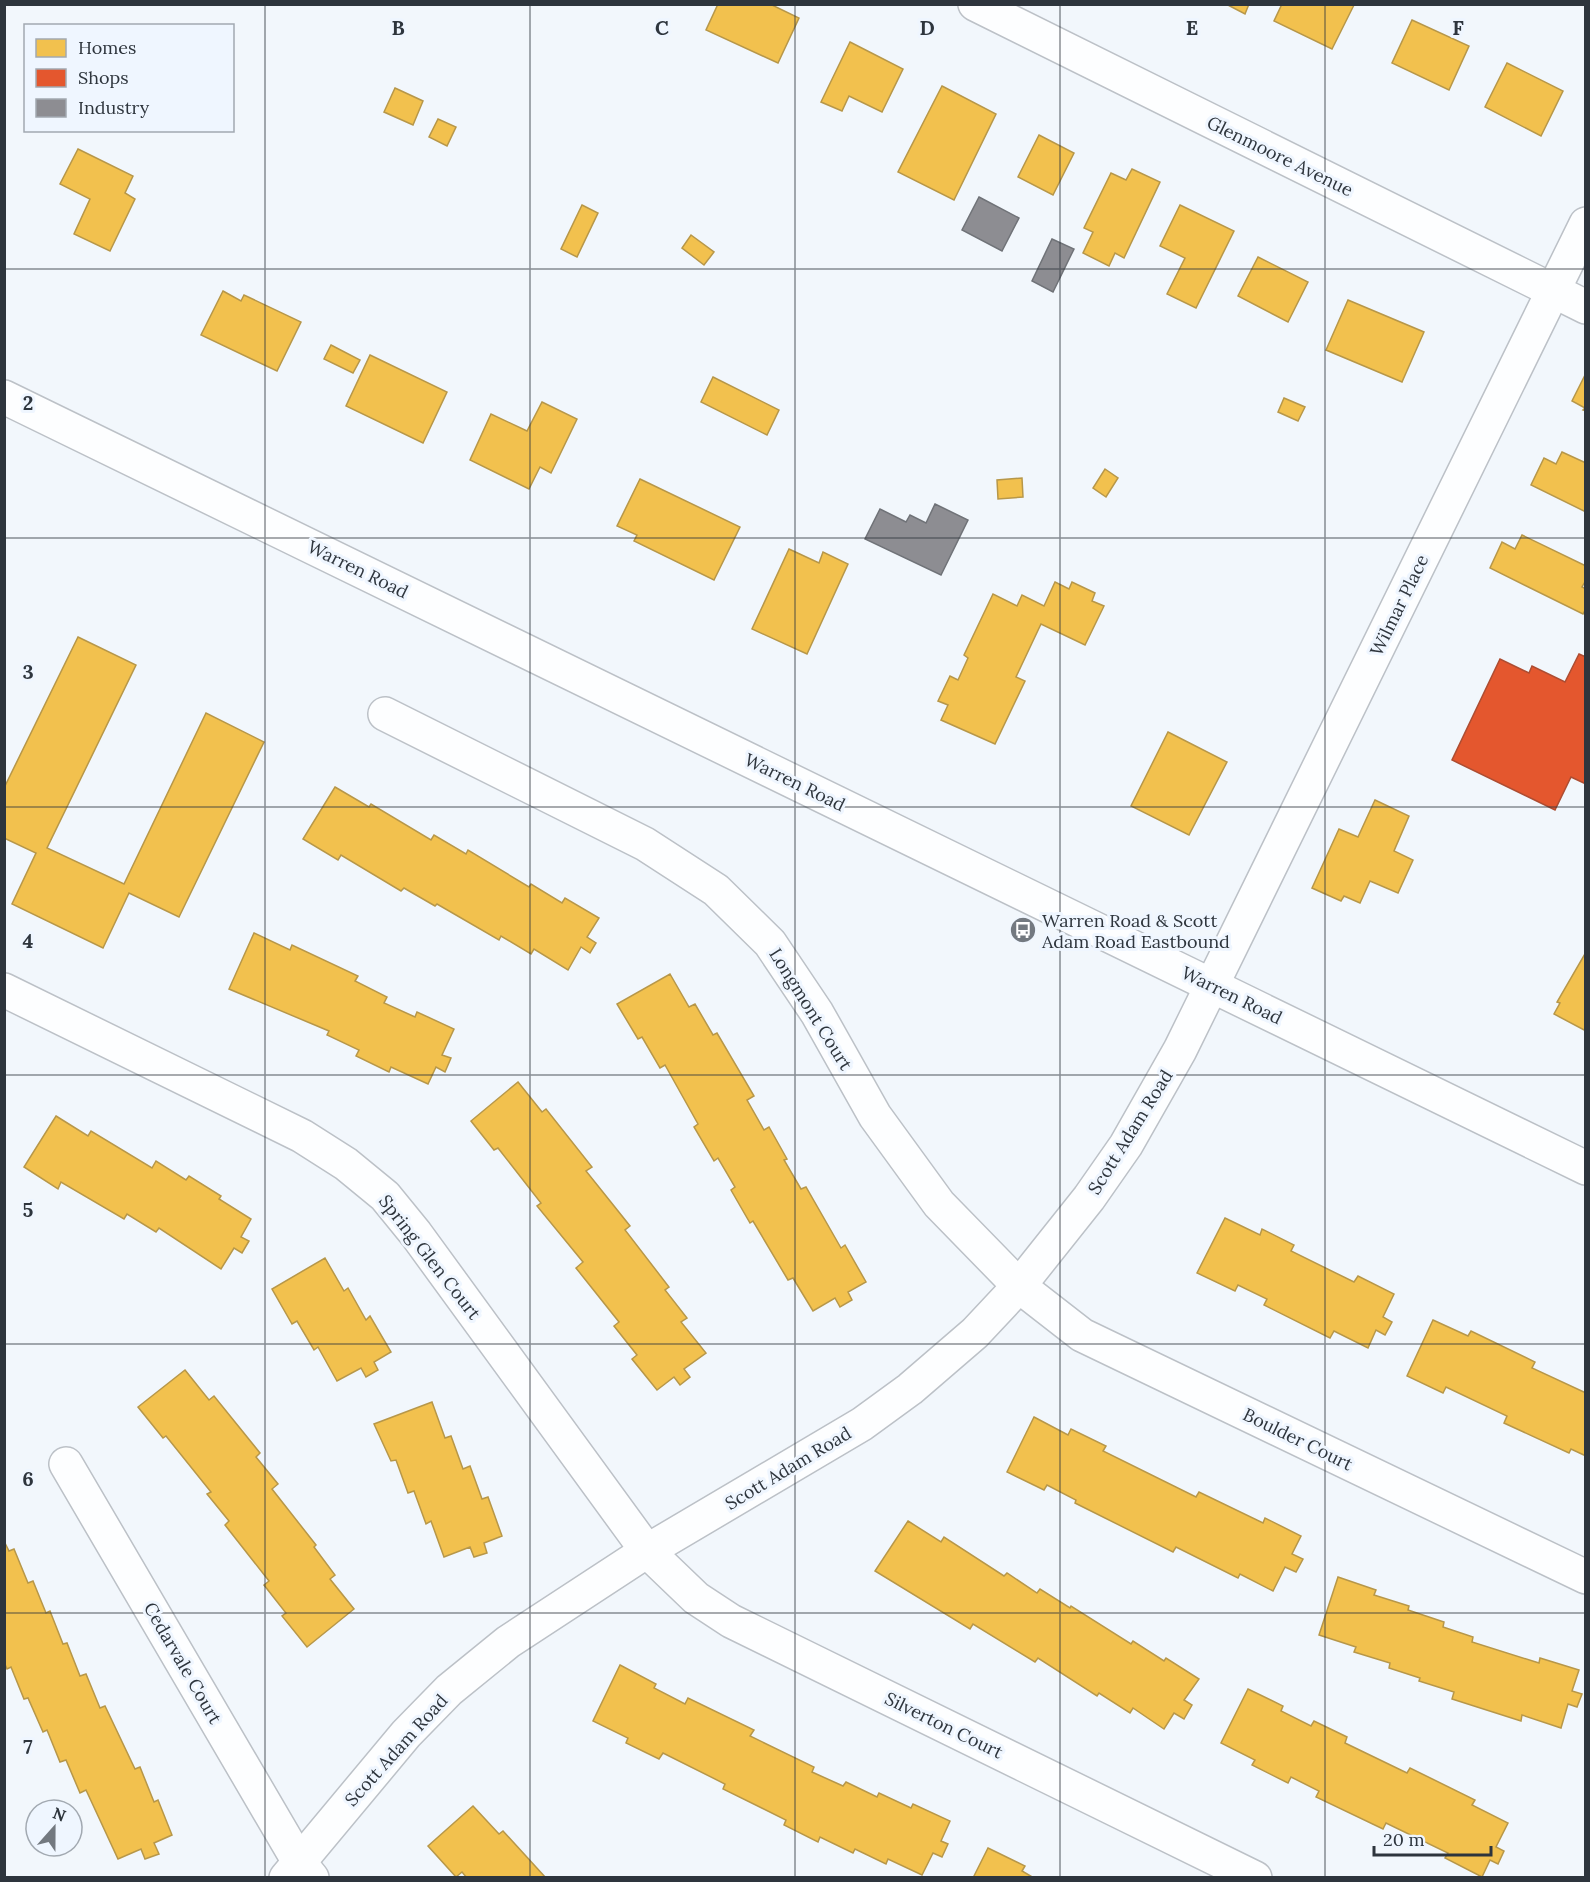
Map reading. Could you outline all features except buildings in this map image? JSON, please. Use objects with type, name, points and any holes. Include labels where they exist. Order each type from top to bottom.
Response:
[{"type":"street","name":"Glenmoore Avenue","points":[[975,4],[1586,307]]},
{"type":"street","name":"Wilmar Place","points":[[1212,986],[1586,224]]},
{"type":"street","name":"Warren Road","points":[[4,397],[1586,1168]]},
{"type":"street","name":"Longmont Court","points":[[385,714],[645,844],[716,890],[770,943],[817,1013],[875,1116],[939,1204],[1019,1286]]},
{"type":"street","name":"Scott Adam Road","points":[[299,1872],[406,1734],[449,1690],[508,1642],[647,1551],[862,1424],[910,1389],[975,1333],[1019,1286],[1089,1198],[1126,1145],[1180,1050],[1212,986]]},
{"type":"street","name":"Spring Glen Court","points":[[4,990],[302,1136],[346,1164],[385,1196],[416,1234],[647,1551]]},
{"type":"street","name":"Boulder Court","points":[[1019,1286],[1082,1335],[1586,1577]]},
{"type":"street","name":"Cedarvale Court","points":[[66,1464],[299,1872]]},
{"type":"street","name":"Silverton Court","points":[[647,1551],[696,1598],[731,1621],[1255,1878]]},
{"type":"place","name":"Warren Road & Scott Adam Road Eastbound","points":[[1023,930]]}]
